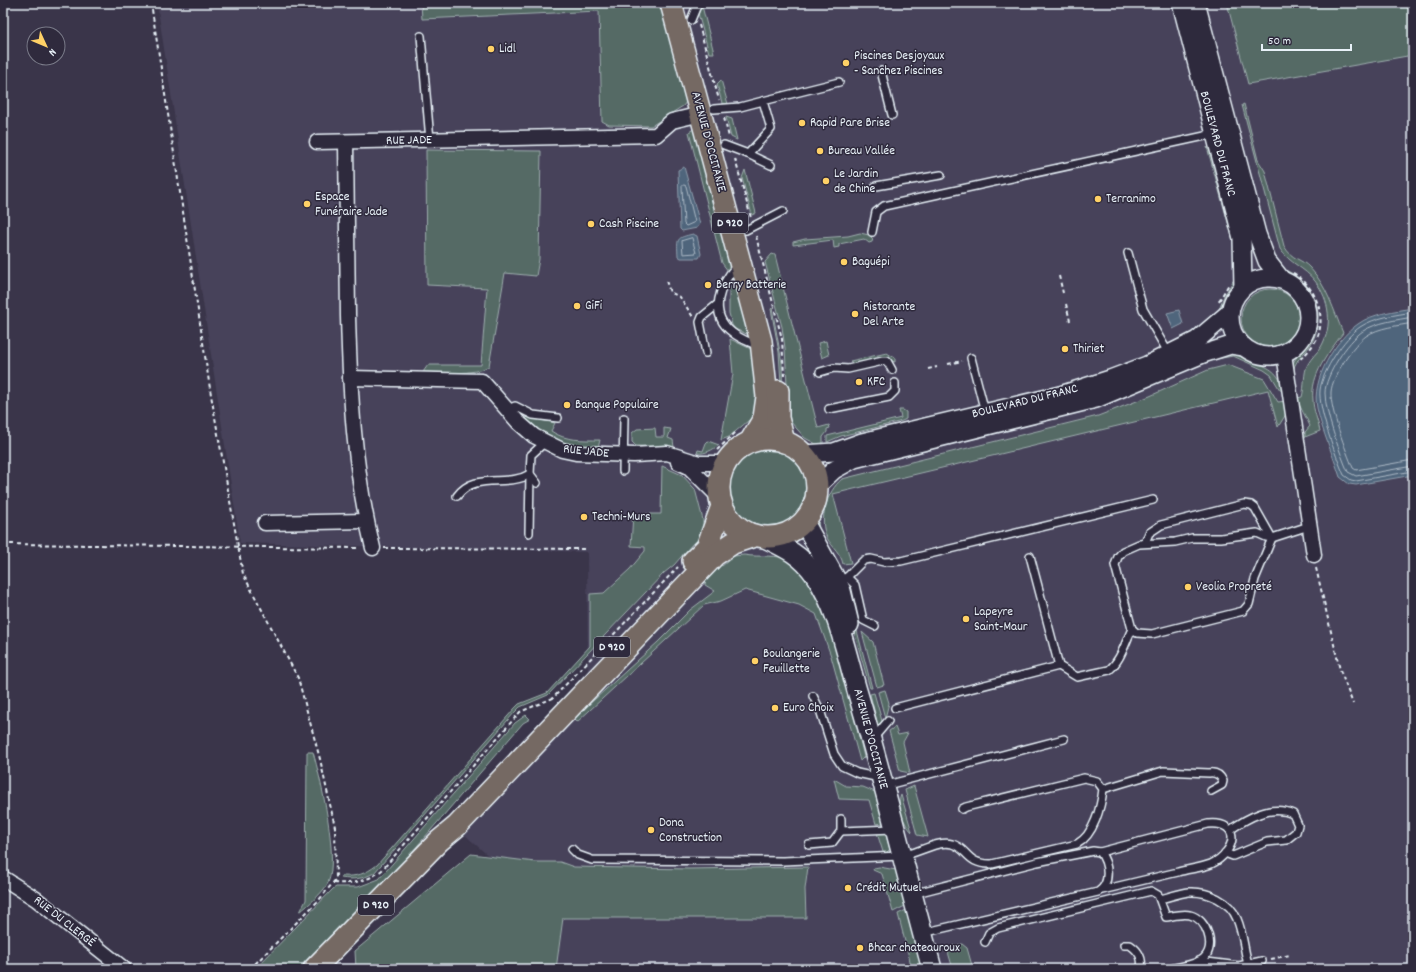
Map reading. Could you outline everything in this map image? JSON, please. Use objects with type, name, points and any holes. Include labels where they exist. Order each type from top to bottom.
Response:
[{"type":"main road","name":"AVENUE D'OCCITANIE","points":[[671,3],[712,111],[728,147],[749,228],[772,327],[778,370],[778,418],[784,442]]},
{"type":"main road","name":"AVENUE D'OCCITANIE","points":[[692,9],[740,262],[762,348],[767,397],[764,418],[750,442]]},
{"type":"main road","points":[[766,439],[784,442],[804,454],[812,466],[817,486],[814,507],[804,522],[788,534],[759,537],[734,525],[720,502],[719,479],[725,464],[736,451],[750,442],[766,439]]},
{"type":"main road","name":"D 920","points":[[439,841],[451,824],[532,734],[707,547],[720,502]]},
{"type":"main road","name":"AVENUE D'OCCITANIE","points":[[804,522],[842,579],[842,597],[883,728],[886,781],[894,829],[920,892],[941,969]]},
{"type":"main road","name":"AVENUE D'OCCITANIE","points":[[759,537],[797,554],[815,575],[828,598],[840,628],[886,781],[932,969]]},
{"type":"main road","name":"D 920","points":[[314,969],[439,841],[457,826],[715,555],[733,543],[759,537]]},
{"type":"street","name":"BOULEVARD DU FRANC","points":[[1181,3],[1242,238],[1237,283]]},
{"type":"street","name":"BOULEVARD DU FRANC","points":[[1196,3],[1257,234],[1268,261],[1286,276]]},
{"type":"street","name":"RUE JADE","points":[[317,142],[656,135],[672,121],[712,111]]},
{"type":"street","points":[[346,142],[350,378],[354,446],[366,521],[373,548]]},
{"type":"street","points":[[1286,276],[1303,296],[1308,308],[1309,322],[1304,336],[1296,347],[1284,354],[1270,357],[1256,354],[1244,347],[1232,331],[1223,309],[1232,303],[1237,283],[1268,277],[1286,276]]},
{"type":"street","name":"BOULEVARD DU FRANC","points":[[804,454],[834,452],[862,442],[1060,395],[1103,382],[1147,365],[1197,340],[1223,309]]},
{"type":"street","name":"BOULEVARD DU FRANC","points":[[817,486],[834,470],[854,459],[1096,399],[1203,354],[1231,345],[1244,347]]},
{"type":"street","points":[[1284,354],[1314,555]]},
{"type":"street","name":"RUE JADE","points":[[350,378],[482,381],[518,422],[544,443],[562,450],[576,453],[623,455],[671,453],[709,464],[725,464]]},
{"type":"street","name":"RUE JADE","points":[[657,454],[689,467],[720,502]]},
{"type":"street","points":[[265,523],[366,521]]},
{"type":"street","name":"RUE DU CLERGÉ","points":[[3,878],[36,899],[124,969]]},
{"type":"lane","points":[[421,36],[430,140]]},
{"type":"lane","points":[[881,71],[892,115]]},
{"type":"lane","points":[[712,111],[740,107],[839,82]]},
{"type":"lane","points":[[748,154],[771,129],[763,101]]},
{"type":"lane","points":[[872,232],[876,212],[884,206],[1214,134]]},
{"type":"lane","points":[[728,147],[748,154],[771,165]]},
{"type":"lane","points":[[876,186],[941,175]]},
{"type":"lane","points":[[749,228],[783,211]]},
{"type":"lane","points":[[1128,253],[1143,309],[1169,354]]},
{"type":"lane","points":[[740,262],[725,280],[720,291],[718,304],[722,321],[733,334],[762,348]]},
{"type":"lane","points":[[706,353],[700,322],[702,317],[718,304]]},
{"type":"lane","points":[[971,358],[985,412]]},
{"type":"lane","points":[[820,372],[834,368],[848,369],[883,361],[886,361],[892,370]]},
{"type":"lane","points":[[829,409],[889,397],[895,391],[895,383]]},
{"type":"lane","points":[[508,409],[515,406],[533,415],[558,418]]},
{"type":"lane","points":[[622,471],[624,418]]},
{"type":"lane","points":[[530,533],[531,455],[544,443]]},
{"type":"lane","points":[[530,474],[537,483]]},
{"type":"lane","points":[[457,496],[466,487],[476,482],[518,480],[530,474]]},
{"type":"lane","points":[[875,626],[863,620],[855,585],[842,579],[864,560],[871,559],[884,562],[901,561],[1153,500]]},
{"type":"lane","points":[[1145,543],[1149,533],[1160,525],[1244,504],[1251,505],[1255,508],[1272,538]]},
{"type":"lane","points":[[1272,538],[1255,579],[1249,604],[1243,611],[1152,634],[1137,633],[1132,629],[1115,565],[1118,557],[1131,546],[1145,543],[1175,542],[1192,538],[1214,539],[1257,533],[1272,538],[1310,526]]},
{"type":"lane","points":[[1030,556],[1059,666],[1077,677],[1109,670],[1119,660],[1123,646],[1132,629]]},
{"type":"lane","points":[[895,708],[1059,666]]},
{"type":"lane","points":[[813,696],[820,710],[834,754],[842,766],[857,773],[886,781],[1064,739]]},
{"type":"lane","points":[[1103,789],[1153,773],[1172,770],[1213,772],[1217,774],[1223,781],[1222,785],[1211,791]]},
{"type":"lane","points":[[962,809],[966,806],[1084,778],[1097,781],[1103,789]]},
{"type":"lane","points":[[572,849],[578,855],[592,860],[783,862],[905,855],[945,843],[951,844],[972,860],[979,863],[992,864],[1077,844],[1085,838],[1090,830],[1103,789]]},
{"type":"lane","points":[[1225,853],[1233,856],[1267,842],[1286,840],[1296,832],[1298,825],[1292,814],[1281,810],[1259,814],[1230,830]]},
{"type":"lane","points":[[809,845],[832,843],[841,830],[841,819]]},
{"type":"lane","points":[[920,892],[1037,862],[1093,851],[1100,852],[1208,824],[1216,823],[1226,826],[1230,830],[1233,843],[1225,853],[1210,864],[1102,890],[1093,894],[931,931]]},
{"type":"lane","points":[[841,830],[894,829]]},
{"type":"lane","points":[[1100,852],[1105,862],[1108,881],[1102,890]]},
{"type":"lane","points":[[985,942],[989,933],[998,928],[1151,891],[1155,892],[1160,900],[1166,917],[1191,915],[1198,918],[1204,924],[1209,946],[1207,954],[1199,961]]},
{"type":"lane","points":[[1160,900],[1189,892],[1202,892],[1222,900],[1237,919],[1248,964]]},
{"type":"lane","points":[[1124,946],[1130,945],[1139,952],[1142,958],[1141,969]]},
{"type":"lane","points":[[1171,969],[1199,961],[1228,966],[1262,961]]},
{"type":"path","points":[[151,3],[210,387],[243,574],[298,678],[320,759],[335,827],[336,879],[319,900],[250,969]]},
{"type":"path","points":[[692,9],[712,111],[728,147],[749,228],[782,339],[784,378]]},
{"type":"path","points":[[1059,276],[1063,293]]},
{"type":"path","points":[[1286,276],[1302,279],[1313,291],[1320,316],[1317,339],[1309,351],[1297,362],[1296,367]]},
{"type":"path","points":[[666,281],[670,292],[680,296],[694,318],[700,322]]},
{"type":"path","points":[[1223,309],[1237,283]]},
{"type":"path","points":[[1066,304],[1070,321]]},
{"type":"path","points":[[948,364],[962,361]]},
{"type":"path","points":[[928,369],[937,367]]},
{"type":"path","points":[[3,544],[239,548],[585,549]]},
{"type":"path","points":[[1314,555],[1340,670],[1353,704]]},
{"type":"path","points":[[333,883],[351,884],[373,878],[382,870],[520,712],[553,698],[680,565]]},
{"type":"path","points":[[1262,961],[1290,955]]},
{"type":"shaded area","points":[[157,3],[1413,3],[1413,969],[557,969],[559,919],[465,835],[588,703],[587,552],[240,543]]},
{"type":"green space","points":[[421,3],[661,3],[687,101],[683,106],[651,126],[609,125],[602,121],[599,11],[422,19]]},
{"type":"green space","points":[[1227,3],[1413,3],[1413,55],[1248,84]]},
{"type":"green space","points":[[702,6],[714,53],[709,53],[698,13]]},
{"type":"green space","points":[[721,80],[728,104],[722,103],[717,84]]},
{"type":"green space","points":[[1244,104],[1258,160],[1265,171],[1284,246],[1287,251],[1307,265],[1316,275],[1330,299],[1343,333],[1322,364],[1314,382],[1313,404],[1320,431],[1305,437],[1305,432],[1310,426],[1297,398],[1302,397],[1306,367],[1325,339],[1328,322],[1327,305],[1320,288],[1311,276],[1288,258],[1280,249],[1242,105]]},
{"type":"green space","points":[[726,117],[732,119],[737,140],[731,137]]},
{"type":"green space","points":[[695,128],[732,266],[728,271],[722,263],[689,132]]},
{"type":"green space","points":[[1207,147],[1216,159],[1238,240],[1235,248]]},
{"type":"green space","points":[[426,150],[541,151],[539,259],[536,276],[505,273],[489,366],[475,371],[457,373],[423,372],[428,365],[481,365],[487,288],[427,285]]},
{"type":"green space","points":[[745,170],[756,213],[752,215],[742,178]]},
{"type":"green space","points":[[860,233],[869,235],[873,239],[872,242],[869,243],[864,239],[839,244],[839,247],[834,248],[833,240],[793,245],[793,242],[805,239],[848,236]]},
{"type":"green space","points":[[772,254],[775,255],[818,428],[829,425],[830,428],[827,429],[827,432],[823,437],[823,443],[818,445],[805,438],[789,420],[785,348],[782,327],[765,262]]},
{"type":"green space","points":[[1281,268],[1296,276],[1307,286],[1312,293],[1318,310],[1315,336],[1311,344],[1297,362],[1293,370],[1293,375],[1292,370],[1294,362],[1311,337],[1316,316],[1314,302],[1307,289]]},
{"type":"green space","points":[[1236,276],[1236,285],[1226,300],[1223,310],[1212,320],[1219,309],[1224,296]]},
{"type":"green space","points":[[735,280],[749,335],[735,329],[732,325],[729,313],[729,291]]},
{"type":"green space","points":[[1270,289],[1281,291],[1291,297],[1297,307],[1299,318],[1297,329],[1291,339],[1281,345],[1270,347],[1259,345],[1249,339],[1243,329],[1241,318],[1243,307],[1249,297],[1259,291]]},
{"type":"green space","points":[[772,308],[782,363],[783,415],[779,352]]},
{"type":"green space","points":[[730,339],[753,350],[756,381],[755,415],[729,437],[721,440],[733,374]]},
{"type":"green space","points":[[826,341],[829,355],[822,358],[818,343]]},
{"type":"green space","points":[[1227,352],[1238,355],[1269,369],[1279,379],[1284,390],[1280,390],[1271,375],[1264,370],[1233,356],[1211,360]]},
{"type":"green space","points":[[887,353],[895,358],[895,362],[889,360],[856,365],[850,361]]},
{"type":"green space","points":[[1228,365],[1264,379],[1278,402],[1286,401],[1288,411],[1278,427],[1268,390],[833,494],[851,563],[843,564],[824,531],[823,523],[828,498],[842,479],[1098,416],[1150,396],[1208,370]]},
{"type":"green space","points":[[899,410],[906,412],[906,419],[841,436],[827,442],[827,436],[901,418]]},
{"type":"green space","points":[[526,417],[555,423],[551,431],[562,437],[600,440],[598,448],[567,446],[542,434],[523,419]]},
{"type":"green space","points":[[655,428],[656,437],[664,437],[664,428],[671,429],[668,438],[673,440],[674,447],[636,446],[632,442],[632,433],[637,429]]},
{"type":"green space","points":[[708,441],[719,445],[706,452],[697,453],[698,450],[703,451]]},
{"type":"green space","points":[[766,447],[782,450],[795,459],[804,472],[807,488],[804,504],[795,517],[782,526],[766,529],[750,526],[737,517],[728,504],[725,488],[728,472],[737,459],[750,450]]},
{"type":"green space","points":[[662,466],[682,475],[695,489],[703,520],[703,527],[696,545],[693,543],[674,565],[664,573],[548,695],[520,707],[515,712],[374,873],[366,877],[350,879],[341,878],[342,876],[361,874],[369,871],[377,865],[515,708],[519,704],[547,693],[590,646],[590,594],[604,593],[630,569],[645,551],[645,547],[631,546],[633,514],[661,514]]},
{"type":"green space","points":[[827,486],[818,521],[819,530],[813,523],[819,498]]},
{"type":"green space","points":[[734,556],[774,556],[792,561],[803,575],[817,601],[834,644],[864,757],[860,761],[831,656],[816,614],[799,605],[745,590],[721,601],[704,605],[577,722],[574,718],[658,642],[690,610],[715,591],[705,585],[706,577],[717,562],[722,566]]},
{"type":"green space","points":[[851,621],[856,627],[872,688],[870,688]]},
{"type":"green space","points":[[862,632],[873,642],[884,685],[877,687]]},
{"type":"green space","points":[[885,690],[889,703],[885,718],[878,692]]},
{"type":"green space","points":[[874,693],[882,721],[878,725],[870,694]]},
{"type":"green space","points":[[526,715],[530,719],[523,723],[375,895],[303,969],[255,969],[333,889],[336,887],[358,887],[379,879],[515,723]]},
{"type":"green space","points":[[895,727],[898,735],[908,733],[903,742],[910,773],[900,771],[889,731]]},
{"type":"green space","points":[[307,752],[313,752],[324,799],[330,838],[331,871],[328,883],[322,891],[300,912],[306,900]]},
{"type":"green space","points":[[834,779],[846,786],[863,787],[875,792],[883,823],[876,824],[869,800],[839,799]]},
{"type":"green space","points":[[914,786],[928,837],[917,835],[905,790]]},
{"type":"green space","points":[[901,795],[912,832],[906,824],[900,809],[899,804]]},
{"type":"green space","points":[[885,832],[890,849],[884,855],[877,833]]},
{"type":"green space","points":[[471,854],[535,862],[560,862],[574,867],[689,869],[808,867],[805,889],[806,918],[563,918],[556,969],[356,969],[355,951]]},
{"type":"green space","points":[[879,867],[896,870],[905,906],[893,912],[882,874],[873,870],[874,868]]},
{"type":"green space","points":[[906,910],[922,969],[912,969],[898,914]]},
{"type":"green space","points":[[962,944],[967,948],[973,969],[953,969],[948,952],[952,946]]},
{"type":"water","points":[[684,167],[700,224],[697,228],[682,231],[680,229],[678,170]]},
{"type":"water","points":[[693,234],[697,236],[701,254],[699,258],[681,258],[678,256],[679,240]]},
{"type":"water","points":[[1413,308],[1413,475],[1356,485],[1349,484],[1340,477],[1319,417],[1316,397],[1321,373],[1333,350],[1349,331],[1358,324],[1370,317],[1392,311]]},
{"type":"water","points":[[1179,310],[1183,324],[1173,329],[1167,313]]},
{"type":"place","name":"Lidl","points":[[491,49]]},
{"type":"place","name":"Piscines Desjoyaux - Sanchez Piscines","points":[[846,63]]},
{"type":"place","name":"Rapid Pare Brise","points":[[802,123]]},
{"type":"place","name":"Bureau Vallée","points":[[820,151]]},
{"type":"place","name":"Le Jardin de Chine","points":[[826,181]]},
{"type":"place","name":"Terranimo","points":[[1098,199]]},
{"type":"place","name":"Espace Funéraire Jade","points":[[307,204]]},
{"type":"place","name":"Cash Piscine","points":[[591,224]]},
{"type":"place","name":"Baguépi","points":[[844,262]]},
{"type":"place","name":"Berry Batterie","points":[[708,285]]},
{"type":"place","name":"GiFi","points":[[577,306]]},
{"type":"place","name":"Ristorante Del Arte","points":[[855,314]]},
{"type":"place","name":"Thiriet","points":[[1065,349]]},
{"type":"place","name":"KFC","points":[[859,382]]},
{"type":"place","name":"Banque Populaire","points":[[567,405]]},
{"type":"place","name":"Techni-Murs","points":[[584,517]]},
{"type":"place","name":"Veolia Propreté","points":[[1188,587]]},
{"type":"place","name":"Lapeyre Saint-Maur","points":[[966,619]]},
{"type":"place","name":"Boulangerie Feuillette","points":[[755,661]]},
{"type":"place","name":"Euro Choix","points":[[775,708]]},
{"type":"place","name":"Dona Construction","points":[[651,830]]},
{"type":"place","name":"Crédit Mutuel","points":[[848,888]]},
{"type":"place","name":"Bhcar chateauroux","points":[[860,948]]}]
